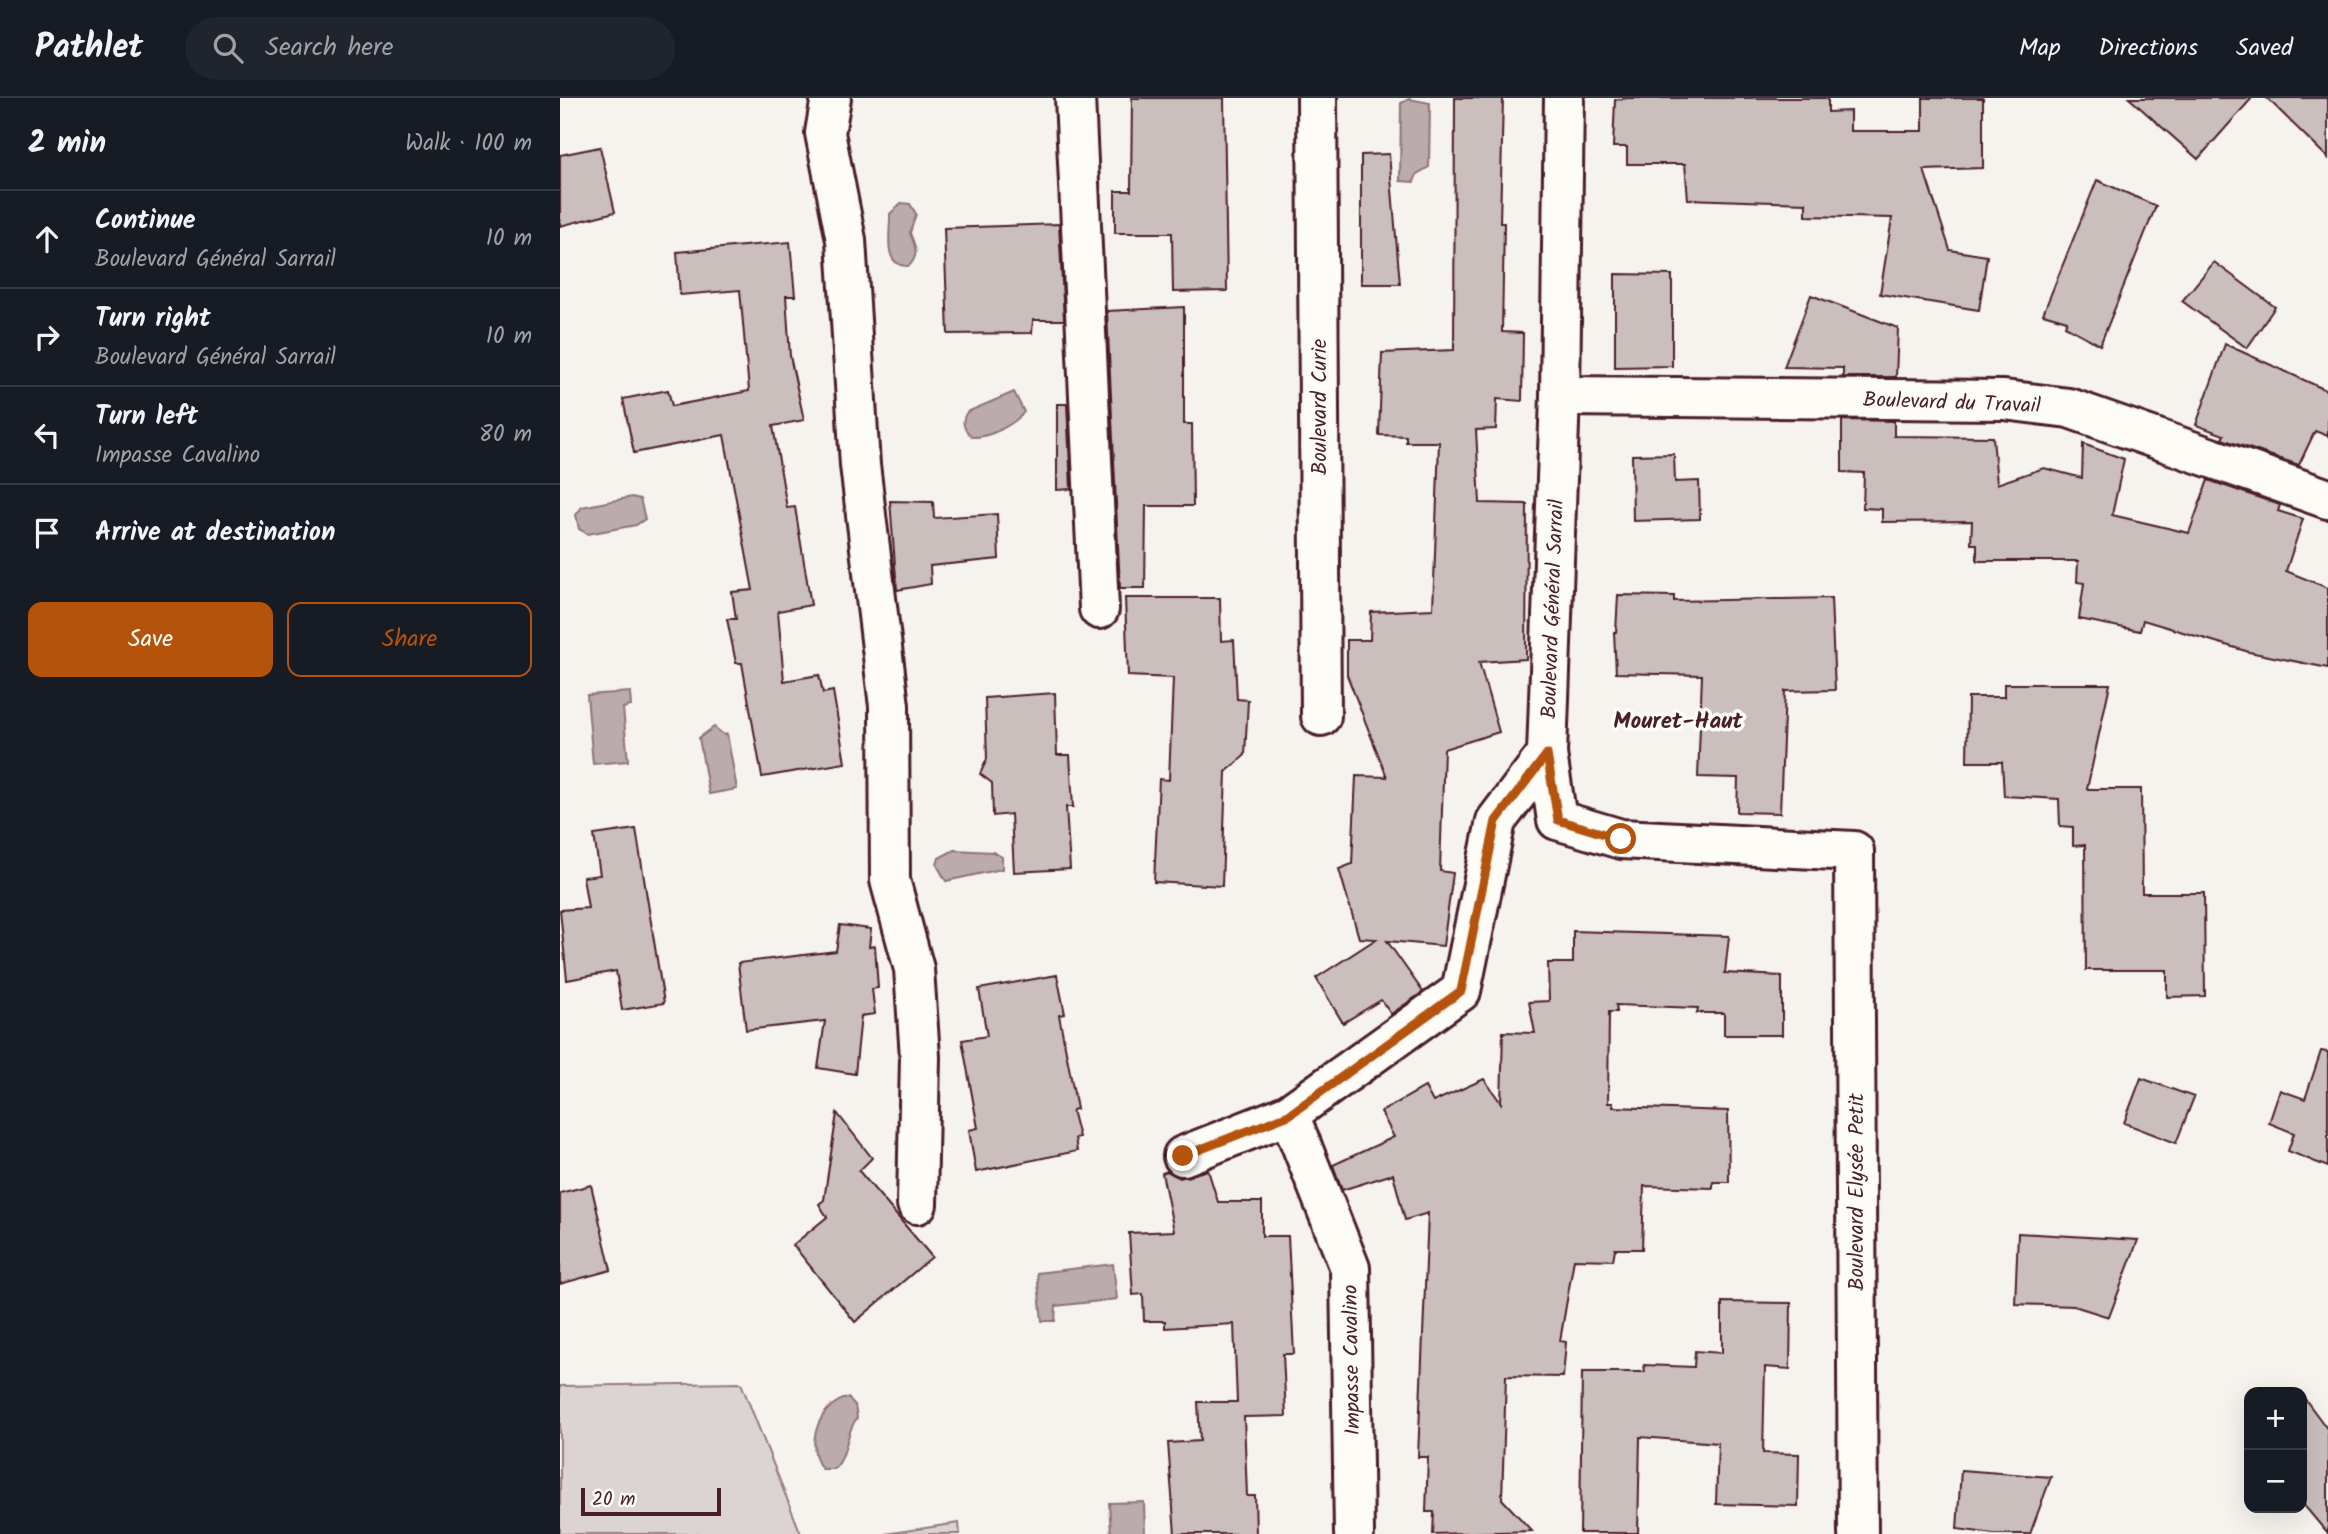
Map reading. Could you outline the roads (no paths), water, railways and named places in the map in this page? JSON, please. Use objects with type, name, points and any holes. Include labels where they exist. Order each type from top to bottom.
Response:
[{"type":"street","points":[[831,98],[825,133],[846,240],[860,465],[889,706],[890,880],[914,969],[920,1057],[917,1204]]},
{"type":"street","points":[[1075,98],[1099,609]]},
{"type":"street","name":"Boulevard Curie","points":[[1317,98],[1321,716]]},
{"type":"street","name":"Boulevard Général Sarrail","points":[[1564,98],[1560,396],[1547,754],[1558,820],[1621,839],[1854,851]]},
{"type":"street","name":"Boulevard du Travail","points":[[1560,396],[2004,400],[2069,408],[2328,499]]},
{"type":"street","points":[[1183,1156],[1289,1115],[1461,991],[1496,821],[1547,754]]},
{"type":"street","name":"Boulevard Elysée Petit","points":[[1854,851],[1858,1534]]},
{"type":"street","name":"Impasse Cavalino","points":[[1289,1115],[1350,1268],[1354,1534]]},
{"type":"district","name":"Mouret-Haut","points":[[1678,720]]}]
